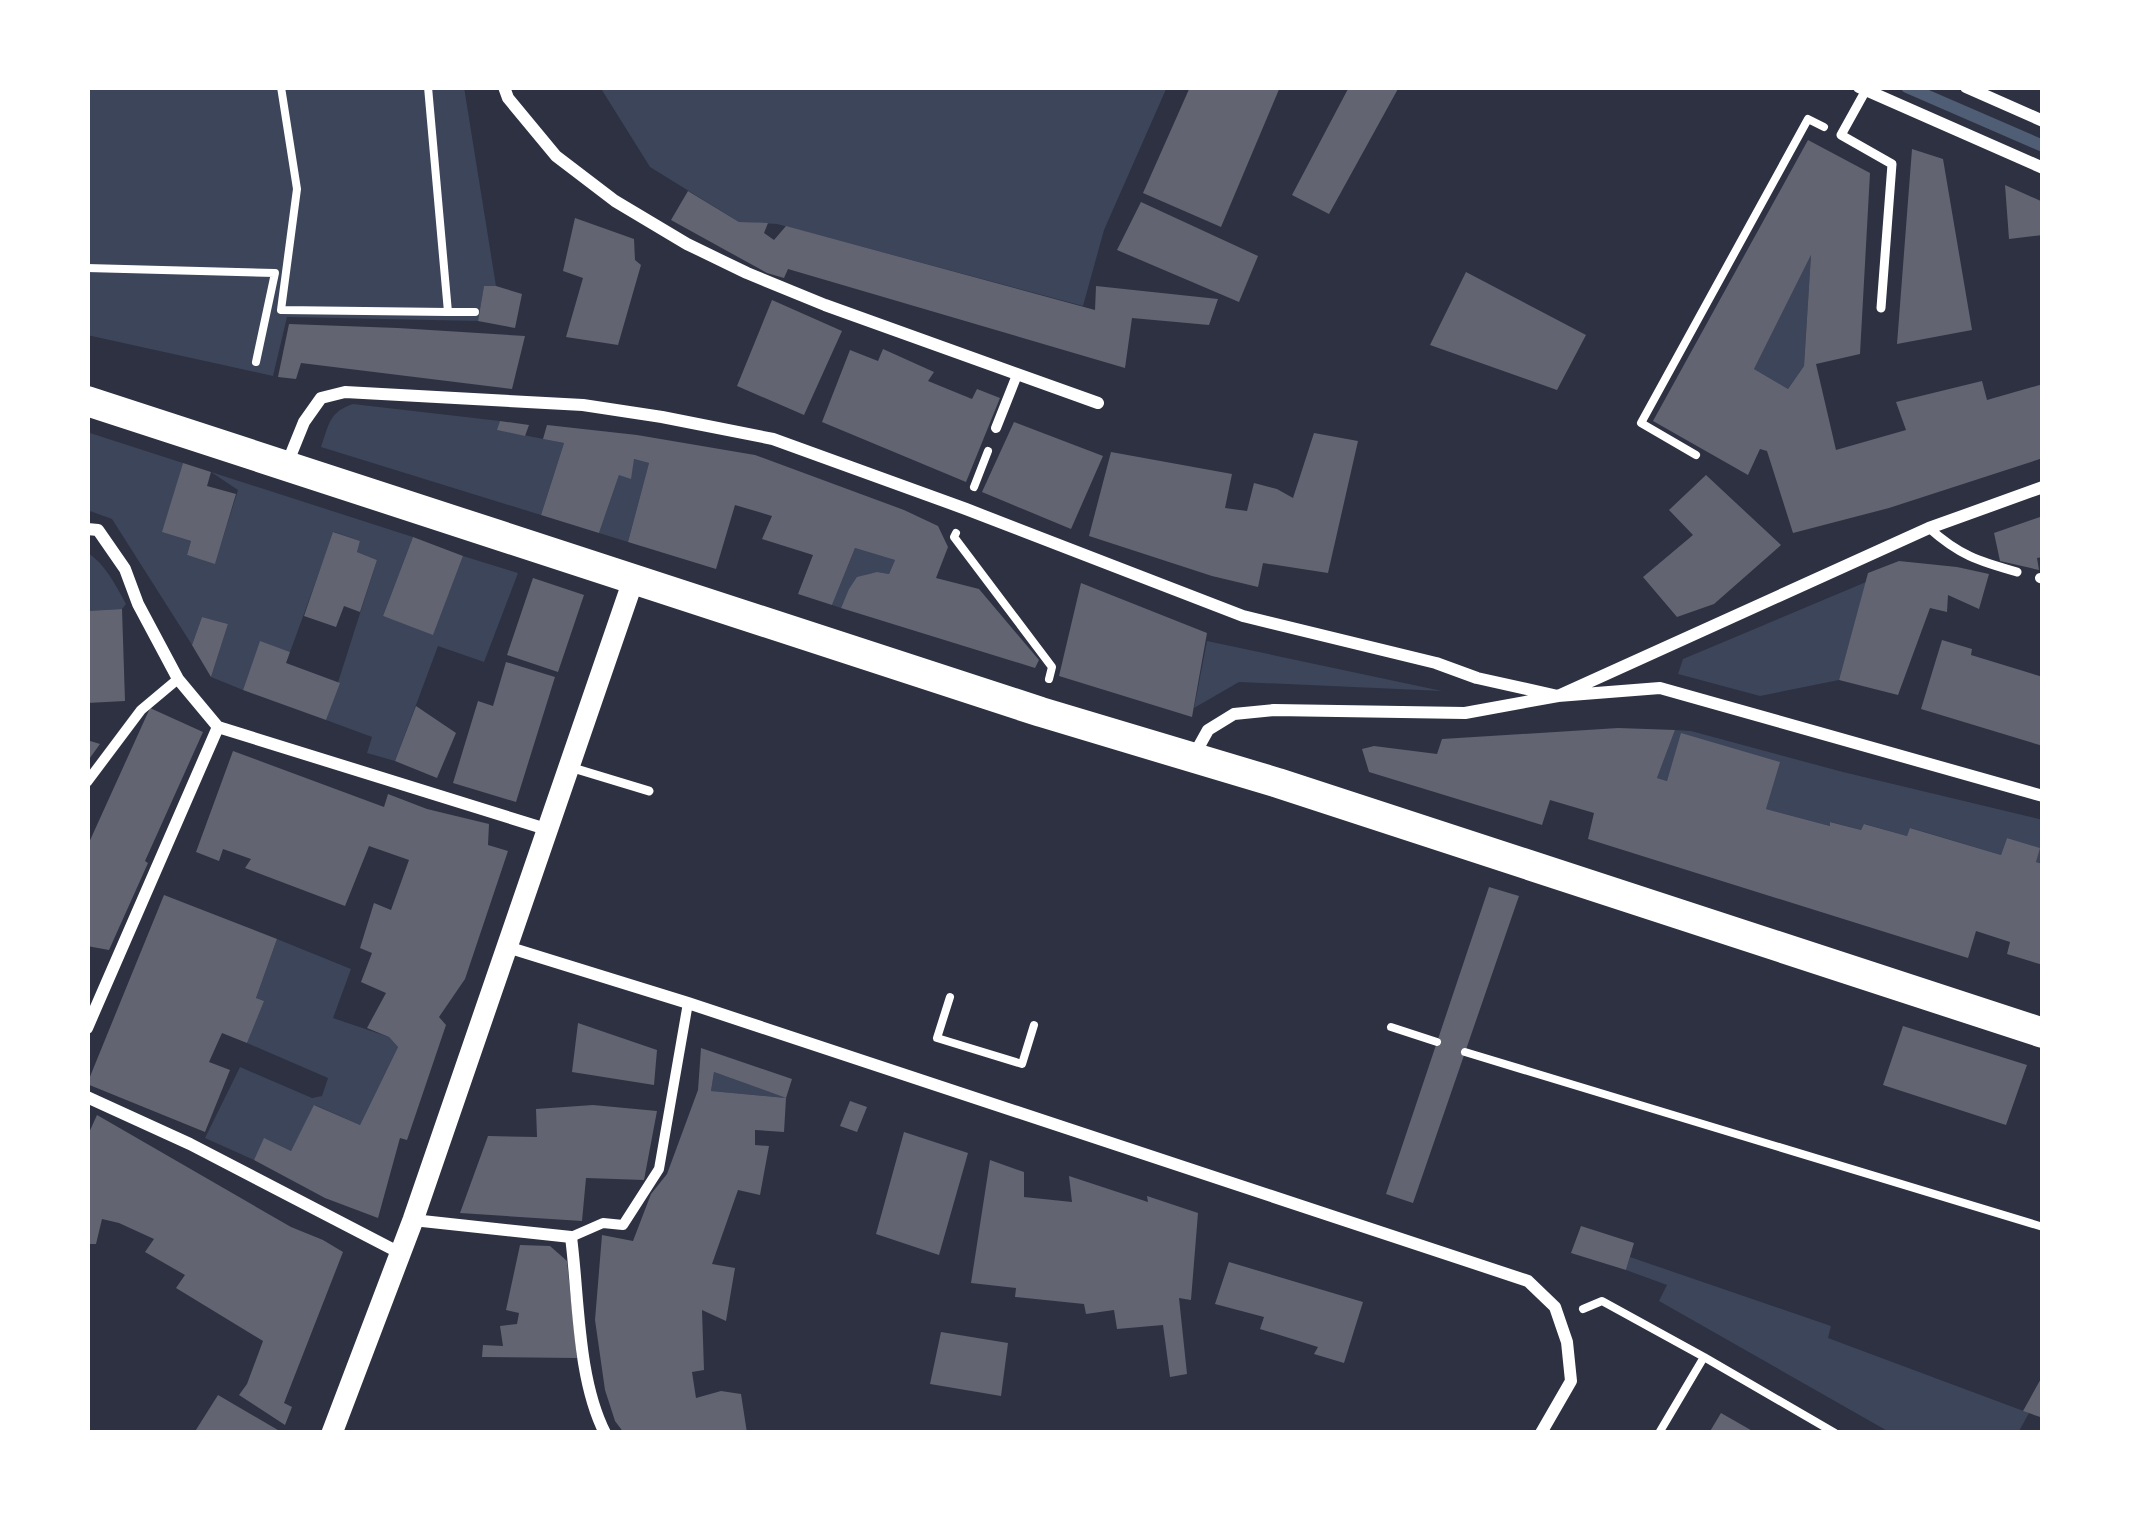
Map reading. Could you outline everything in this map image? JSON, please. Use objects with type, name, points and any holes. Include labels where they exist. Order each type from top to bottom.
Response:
[{"type":"main road","points":[[87,401],[2043,1033]]},
{"type":"street","points":[[504,87],[556,156],[687,244],[747,273],[1098,403]]},
{"type":"street","points":[[1966,87],[2043,122]]},
{"type":"street","points":[[1862,88],[2043,168]]},
{"type":"street","points":[[996,428],[1017,375]]},
{"type":"street","points":[[286,465],[304,422],[321,398],[345,392],[583,405],[662,417],[773,439],[1243,616],[1558,696],[1929,528],[2043,487]]},
{"type":"street","points":[[87,529],[98,530],[125,569],[178,679],[218,727],[546,830]]},
{"type":"street","points":[[332,1433],[413,1220],[634,578]]},
{"type":"street","points":[[87,782],[141,710],[178,679]]},
{"type":"street","points":[[1193,757],[1208,730],[1234,714],[1274,710],[1465,713],[1558,696],[1660,688],[2043,796]]},
{"type":"street","points":[[87,1028],[218,727]]},
{"type":"street","points":[[507,947],[1528,1281],[1555,1307],[1567,1342],[1571,1382],[1541,1433]]},
{"type":"street","points":[[413,1220],[571,1237],[603,1223],[623,1225],[659,1169],[688,1003]]},
{"type":"street","points":[[87,1097],[190,1144],[400,1253]]},
{"type":"street","points":[[571,1237],[587,1378],[605,1433]]},
{"type":"lane","points":[[1862,88],[1841,135],[1892,164],[1881,308]]},
{"type":"lane","points":[[1929,528],[1952,548],[2017,572]]},
{"type":"lane","points":[[1952,548],[1957,567]]},
{"type":"lane","points":[[568,766],[649,791]]},
{"type":"path","points":[[280,87],[296,189],[280,310]]},
{"type":"path","points":[[428,87],[448,312]]},
{"type":"path","points":[[1696,455],[1640,423],[1808,119],[1841,135]]},
{"type":"path","points":[[87,268],[275,274],[256,362]]},
{"type":"path","points":[[267,310],[475,313]]},
{"type":"path","points":[[971,494],[996,428]]},
{"type":"path","points":[[954,537],[1052,667],[1049,679]]},
{"type":"path","points":[[950,998],[937,1038],[1022,1064],[1034,1025]]},
{"type":"path","points":[[1391,1027],[1437,1042]]},
{"type":"path","points":[[1465,1052],[2043,1227]]},
{"type":"path","points":[[1558,1318],[1602,1301],[1835,1433]]},
{"type":"path","points":[[1659,1433],[1704,1357]]},
{"type":"shaded area","points":[[87,87],[464,87],[496,286],[484,287],[478,321],[287,317],[273,376],[87,335]]},
{"type":"shaded area","points":[[600,87],[1167,87],[1104,230],[1083,306],[777,224],[739,222],[650,167]]},
{"type":"shaded area","points":[[1811,255],[1804,366],[1788,389],[1754,369]]},
{"type":"shaded area","points":[[353,404],[500,421],[498,430],[564,443],[541,515],[321,447],[334,415]]},
{"type":"shaded area","points":[[87,432],[183,463],[163,532],[191,541],[187,555],[215,563],[238,490],[211,472],[413,537],[383,616],[433,634],[463,556],[518,573],[484,662],[438,646],[395,761],[367,753],[372,737],[326,720],[377,560],[357,552],[360,541],[334,532],[290,652],[260,642],[243,690],[211,677],[228,624],[202,617],[192,645],[112,519],[87,510]]},
{"type":"shaded area","points":[[634,459],[649,463],[628,542],[599,533],[619,475]]},
{"type":"shaded area","points":[[855,548],[895,560],[889,574],[871,573],[858,580],[841,608],[832,605]]},
{"type":"shaded area","points":[[87,552],[114,582],[126,604],[122,609],[87,611]]},
{"type":"shaded area","points":[[1866,582],[1839,680],[1760,696],[1678,674],[1683,659]]},
{"type":"shaded area","points":[[1207,641],[1442,691],[1239,682],[1194,708]]},
{"type":"shaded area","points":[[1675,730],[2043,820],[2043,864],[2036,862],[2039,848],[2007,838],[2001,855],[1911,828],[1907,836],[1865,824],[1861,830],[1831,822],[1830,826],[1766,809],[1779,762],[1682,734],[1667,781],[1657,778]]},
{"type":"shaded area","points":[[277,939],[351,969],[333,1018],[389,1037],[398,1047],[360,1125],[315,1105],[291,1151],[265,1139],[254,1160],[205,1138],[240,1067],[312,1098],[322,1096],[328,1078],[247,1043],[263,1001],[256,998]]},
{"type":"shaded area","points":[[714,1072],[786,1098],[711,1091]]},
{"type":"shaded area","points":[[1630,1257],[1831,1326],[1828,1338],[2029,1413],[2018,1433],[1891,1433],[1659,1301],[1667,1285],[1626,1270]]},
{"type":"building","points":[[1190,87],[1280,87],[1221,227],[1143,193]]},
{"type":"building","points":[[1349,87],[1399,87],[1329,214],[1292,195]]},
{"type":"building","points":[[1808,140],[1870,173],[1860,354],[1816,364],[1836,450],[1906,430],[1896,402],[1982,381],[1987,400],[2043,384],[2043,458],[1889,508],[1793,533],[1767,451],[1760,449],[1748,475],[1653,421]],"holes":[[[1811,255],[1804,366],[1788,389],[1754,369]]]},
{"type":"building","points":[[1912,149],[1943,159],[1972,330],[1897,344]]},
{"type":"building","points":[[2005,185],[2043,202],[2043,235],[2009,239]]},
{"type":"building","points":[[688,191],[739,222],[768,223],[764,233],[774,240],[786,226],[1095,310],[1096,286],[1218,299],[1209,325],[1132,318],[1125,368],[788,269],[784,278],[767,273],[671,220]]},
{"type":"building","points":[[1141,202],[1258,256],[1239,302],[1117,250]]},
{"type":"building","points":[[575,218],[634,239],[635,260],[641,265],[618,345],[566,337],[583,278],[563,271]]},
{"type":"building","points":[[1466,272],[1586,335],[1557,390],[1430,345]]},
{"type":"building","points":[[484,286],[522,294],[515,328],[478,321]]},
{"type":"building","points":[[772,300],[842,331],[804,415],[737,386]]},
{"type":"building","points":[[289,324],[525,336],[512,389],[301,363],[296,379],[278,377]]},
{"type":"building","points":[[883,349],[934,372],[928,381],[972,399],[977,389],[1000,398],[966,482],[822,422],[850,350],[878,361]]},
{"type":"building","points":[[500,421],[529,425],[525,436],[497,430]]},
{"type":"building","points":[[1014,422],[1103,456],[1071,529],[982,492]]},
{"type":"building","points":[[547,425],[755,455],[938,526],[948,547],[936,578],[979,589],[1039,660],[1035,668],[841,608],[857,577],[889,574],[895,560],[855,548],[832,605],[798,594],[813,555],[762,539],[772,516],[735,505],[716,569],[628,542],[649,463],[634,459],[631,479],[619,475],[599,533],[541,515],[564,443],[543,439]]},
{"type":"building","points":[[1314,433],[1358,441],[1328,573],[1263,563],[1258,587],[1089,536],[1111,452],[1232,474],[1225,508],[1247,511],[1254,483],[1293,498]]},
{"type":"building","points":[[183,463],[211,472],[207,486],[236,494],[215,564],[187,555],[191,541],[162,532]]},
{"type":"building","points":[[1706,475],[1781,545],[1714,604],[1677,617],[1643,577],[1693,535],[1669,510]]},
{"type":"building","points":[[2043,516],[2039,570],[2000,561],[1994,533]]},
{"type":"building","points":[[333,532],[360,541],[357,552],[377,560],[360,612],[344,606],[336,627],[304,616]]},
{"type":"building","points":[[413,537],[463,556],[433,635],[383,616]]},
{"type":"building","points":[[1899,561],[1989,574],[1979,609],[1948,595],[1947,612],[1930,608],[1898,695],[1839,680],[1868,573]]},
{"type":"building","points":[[533,578],[584,595],[558,672],[507,655]]},
{"type":"building","points":[[1081,583],[1207,633],[1192,717],[1059,676]]},
{"type":"building","points":[[122,609],[125,701],[87,703],[87,611]]},
{"type":"building","points":[[202,617],[228,624],[211,677],[192,645]]},
{"type":"building","points":[[1942,640],[1972,649],[1971,655],[2043,677],[2043,746],[1921,709]]},
{"type":"building","points":[[260,641],[290,652],[286,663],[340,683],[326,720],[243,690]]},
{"type":"building","points":[[506,662],[555,677],[516,802],[453,783],[478,701],[493,706]]},
{"type":"building","points":[[416,706],[456,733],[437,778],[395,761]]},
{"type":"building","points":[[150,708],[203,732],[109,950],[87,946],[87,847]]},
{"type":"building","points":[[1618,728],[1675,730],[1657,778],[1667,781],[1681,733],[1780,762],[1766,809],[1830,826],[1830,822],[1861,830],[1864,824],[1907,836],[1910,828],[2001,855],[2007,838],[2040,848],[2036,862],[2043,864],[2043,965],[2007,954],[2010,942],[1976,931],[1968,958],[1588,839],[1594,813],[1550,800],[1542,825],[1369,772],[1362,749],[1374,746],[1437,754],[1442,739]]},
{"type":"building","points":[[87,740],[100,744],[87,762]]},
{"type":"building","points":[[233,751],[384,807],[388,794],[489,824],[488,845],[508,851],[465,979],[439,1017],[446,1025],[407,1140],[400,1138],[378,1218],[325,1198],[254,1160],[264,1138],[291,1151],[314,1105],[360,1125],[398,1047],[389,1037],[367,1028],[386,993],[361,982],[372,953],[360,948],[374,903],[391,910],[409,860],[369,846],[345,906],[245,868],[251,859],[223,849],[219,861],[196,852]]},
{"type":"building","points":[[1489,887],[1519,896],[1413,1203],[1386,1194]]},
{"type":"building","points":[[164,895],[277,939],[256,998],[264,1001],[247,1043],[222,1033],[209,1062],[230,1070],[205,1132],[87,1084]]},
{"type":"building","points":[[578,1023],[657,1050],[654,1085],[572,1072]]},
{"type":"building","points":[[1903,1026],[2027,1065],[2006,1125],[1883,1085]]},
{"type":"building","points":[[701,1048],[792,1079],[784,1132],[755,1130],[755,1145],[769,1146],[760,1195],[738,1190],[712,1264],[735,1268],[726,1321],[702,1310],[704,1370],[692,1372],[696,1398],[721,1391],[741,1394],[747,1433],[624,1433],[605,1390],[595,1320],[602,1235],[633,1241],[651,1194],[667,1174],[698,1090]],"holes":[[[714,1072],[786,1098],[711,1091]]]},
{"type":"building","points":[[850,1101],[867,1107],[857,1132],[840,1126]]},
{"type":"building","points":[[593,1105],[657,1111],[644,1180],[586,1178],[582,1221],[460,1213],[488,1136],[537,1137],[536,1109]]},
{"type":"building","points":[[97,1115],[343,1252],[284,1403],[292,1407],[285,1425],[239,1395],[263,1341],[176,1288],[185,1275],[145,1252],[154,1239],[102,1219],[96,1244],[87,1244],[87,1137]]},
{"type":"building","points":[[904,1132],[968,1153],[939,1255],[876,1234]]},
{"type":"building","points":[[990,1160],[1024,1172],[1024,1197],[1072,1202],[1069,1176],[1198,1213],[1191,1300],[1179,1298],[1187,1374],[1170,1377],[1163,1325],[1117,1329],[1114,1310],[1086,1314],[1084,1304],[1015,1297],[1016,1288],[971,1283]]},
{"type":"building","points":[[1581,1226],[1634,1243],[1626,1270],[1571,1253]]},
{"type":"building","points":[[520,1245],[550,1246],[567,1261],[577,1358],[482,1357],[483,1345],[503,1346],[500,1326],[517,1324],[519,1313],[506,1310]]},
{"type":"building","points":[[1229,1262],[1363,1302],[1344,1363],[1314,1354],[1318,1347],[1260,1329],[1264,1317],[1215,1304]]},
{"type":"building","points":[[941,1332],[1008,1343],[1001,1396],[930,1384]]},
{"type":"building","points":[[2043,1375],[2043,1418],[2023,1411]]},
{"type":"building","points":[[218,1395],[283,1433],[194,1433]]},
{"type":"building","points":[[1721,1413],[1756,1433],[1709,1433]]},
{"type":"waterway","points":[[1907,87],[2043,146]]}]
